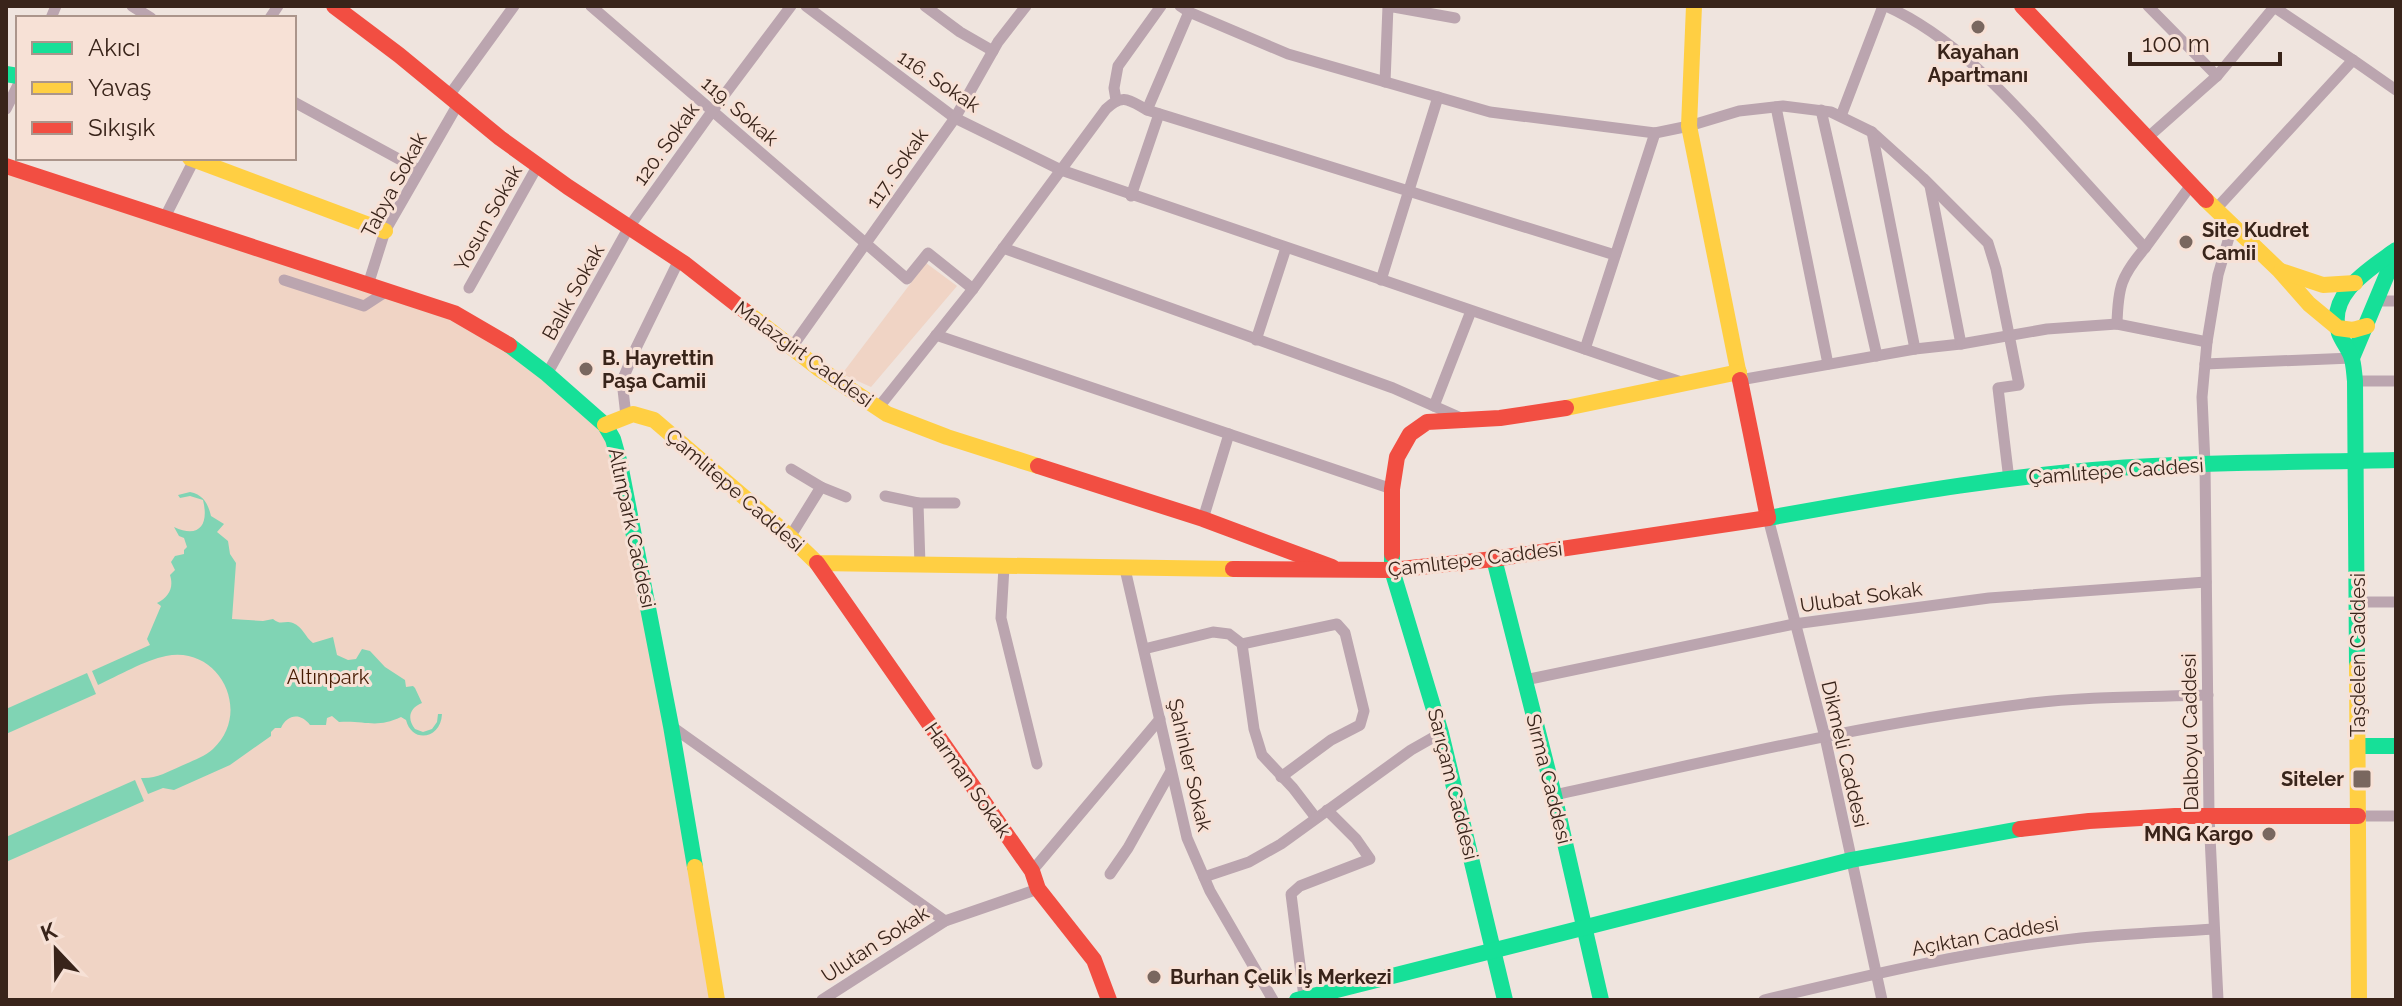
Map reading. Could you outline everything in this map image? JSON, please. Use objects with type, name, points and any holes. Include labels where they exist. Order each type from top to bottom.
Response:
[{"type":"street","name":"Malazgirt Caddesi","points":[[334,6],[538,165],[679,260],[818,368],[887,414],[947,437],[1203,519],[1343,571]]},
{"type":"street","name":"Tabya Sokak","points":[[368,285],[385,231],[453,100],[514,6]]},
{"type":"street","name":"119. Sokak","points":[[591,6],[907,279],[928,253],[973,289]]},
{"type":"street","name":"120. Sokak","points":[[629,227],[791,6]]},
{"type":"street","name":"116. Sokak","points":[[806,6],[955,118],[1061,170],[1685,383]]},
{"type":"street","points":[[925,6],[993,51]]},
{"type":"street","name":"117. Sokak","points":[[792,347],[955,118],[993,51],[1026,6]]},
{"type":"street","points":[[1116,100],[1114,88],[1118,66],[1161,6]]},
{"type":"street","points":[[1385,82],[1388,6],[1455,18]]},
{"type":"street","points":[[1694,6],[1689,126],[1768,518]]},
{"type":"street","points":[[1841,116],[1884,6],[1903,14],[1961,54],[2022,113],[2145,248]]},
{"type":"street","points":[[2022,6],[2040,13],[2146,139],[2279,270],[2309,304],[2338,328],[2352,358]]},
{"type":"street","points":[[2148,6],[2217,76]]},
{"type":"street","points":[[2146,139],[2217,76],[2275,6],[2396,90]]},
{"type":"street","points":[[1131,196],[1184,9],[1288,54],[1490,112],[1655,133],[1739,111],[1776,107],[1831,112],[1872,132],[1988,243],[2019,385],[1998,388],[2009,480]]},
{"type":"street","points":[[2215,210],[2353,60]]},
{"type":"street","points":[[6,109],[16,89]]},
{"type":"street","points":[[1381,280],[1438,97]]},
{"type":"street","points":[[878,408],[973,289],[1106,109],[1116,100],[1126,98],[1153,112],[1615,255]]},
{"type":"street","points":[[296,103],[419,170]]},
{"type":"street","points":[[1776,107],[1828,364]]},
{"type":"street","points":[[1821,110],[1877,356]]},
{"type":"street","points":[[1872,132],[1915,349]]},
{"type":"street","points":[[1585,349],[1655,133]]},
{"type":"street","points":[[165,217],[193,160]]},
{"type":"street","points":[[196,160],[385,231]]},
{"type":"street","name":"Yosun Sokak","points":[[469,288],[538,165]]},
{"type":"street","name":"Altınpark Caddesi","points":[[6,166],[454,313],[500,338],[605,425],[613,439],[620,464],[671,726],[717,1000]]},
{"type":"street","points":[[1930,185],[1961,344]]},
{"type":"street","points":[[2117,324],[2118,296],[2127,270],[2191,185]]},
{"type":"street","name":"Balık Sokak","points":[[547,374],[629,227]]},
{"type":"street","name":"Dalboyu Caddesi","points":[[2218,1000],[2209,816],[2202,397],[2218,275],[2232,227]]},
{"type":"street","points":[[1003,248],[1393,388],[1466,420]]},
{"type":"street","points":[[1256,340],[1286,248]]},
{"type":"street","points":[[2338,328],[2341,299],[2352,283],[2396,251]]},
{"type":"street","points":[[2352,358],[2396,251]]},
{"type":"street","points":[[605,425],[626,416],[622,381],[679,260]]},
{"type":"street","points":[[301,262],[283,281],[364,306],[387,291]]},
{"type":"street","points":[[2279,270],[2323,285],[2366,284],[2372,287],[2376,301]]},
{"type":"street","points":[[2376,301],[2396,301]]},
{"type":"street","points":[[1434,406],[1471,311]]},
{"type":"street","points":[[1740,376],[2047,329],[2117,324],[2207,342]]},
{"type":"street","points":[[2338,328],[2353,330],[2367,326]]},
{"type":"street","points":[[936,335],[1392,489]]},
{"type":"street","points":[[2205,364],[2352,358]]},
{"type":"street","name":"Taşdelen Caddesi","points":[[2352,358],[2357,460],[2359,1000]]},
{"type":"street","name":"Sarıçam Caddesi","points":[[1505,1000],[1441,733],[1392,570],[1392,489],[1397,457],[1410,434],[1427,422],[1500,418],[1575,407],[1685,383],[1740,376]]},
{"type":"street","points":[[2355,381],[2396,381]]},
{"type":"street","name":"Çamlıtepe Caddesi","points":[[626,416],[633,414],[654,420],[817,563],[1392,570],[1494,559],[1768,518],[1893,495],[2009,480],[2151,466],[2396,460]]},
{"type":"street","points":[[1203,519],[1229,434]]},
{"type":"street","points":[[791,469],[821,487],[846,497]]},
{"type":"street","points":[[790,537],[821,487]]},
{"type":"street","points":[[885,496],[918,503],[955,503]]},
{"type":"street","points":[[918,503],[920,565]]},
{"type":"street","name":"Dikmeli Caddesi","points":[[1768,518],[1825,737],[1882,1000]]},
{"type":"street","name":"Sırma Caddesi","points":[[1494,559],[1554,795],[1601,1000]]},
{"type":"street","name":"Harman Sokak","points":[[817,563],[1032,871],[1038,889],[1094,960],[1109,1000]]},
{"type":"street","points":[[1004,567],[1001,618],[1037,764]]},
{"type":"street","name":"Şahinler Sokak","points":[[1125,569],[1187,838],[1204,877],[1273,1000]]},
{"type":"street","name":"Ulubat Sokak","points":[[1525,680],[1794,624],[1989,598],[2206,582]]},
{"type":"street","points":[[2358,602],[2396,602]]},
{"type":"street","points":[[1242,644],[1337,624],[1345,633],[1364,711],[1360,725],[1331,740],[1281,777]]},
{"type":"street","points":[[1144,649],[1213,632],[1229,634],[1242,644],[1254,729],[1262,755],[1316,818]]},
{"type":"street","points":[[1554,795],[1825,737],[2028,703],[2208,695]]},
{"type":"street","points":[[1032,871],[1160,719]]},
{"type":"street","points":[[671,726],[945,921]]},
{"type":"street","points":[[1204,877],[1249,862],[1281,844],[1411,750],[1441,733]]},
{"type":"street","points":[[2358,746],[2396,746]]},
{"type":"street","points":[[1110,874],[1171,771]]},
{"type":"street","points":[[1327,810],[1356,839],[1370,859],[1300,886],[1291,894],[1301,998],[1851,860],[1991,833],[2089,821],[2209,816],[2396,816]]},
{"type":"street","name":"Ulutan Sokak","points":[[822,1000],[945,921],[1038,889]]},
{"type":"street","name":"Açıktan Caddesi","points":[[1764,1000],[1989,952],[2080,938],[2214,929]]},
{"type":"green space","name":"Altınpark","points":[[6,166],[454,313],[605,425],[717,1000],[6,1000]]},
{"type":"green space","points":[[926,263],[957,286],[871,387],[842,374]]},
{"type":"shaded area","points":[[190,492],[202,498],[207,504],[211,516],[224,524],[217,532],[228,541],[230,554],[236,563],[232,619],[273,619],[293,623],[313,643],[333,637],[337,655],[348,660],[356,659],[362,649],[370,651],[385,667],[405,680],[406,687],[415,688],[422,703],[411,714],[415,729],[423,732],[432,729],[438,714],[442,714],[437,729],[426,735],[414,733],[401,717],[384,723],[370,723],[339,722],[332,716],[327,718],[326,725],[310,725],[302,718],[294,717],[281,728],[275,728],[271,736],[230,765],[174,790],[163,788],[148,794],[141,778],[161,775],[202,757],[225,734],[230,717],[230,700],[224,684],[215,671],[185,655],[158,658],[98,685],[92,671],[150,645],[147,639],[161,606],[157,603],[165,598],[171,588],[170,575],[175,570],[171,562],[175,556],[184,554],[187,547],[174,527],[196,530],[205,516],[203,500],[190,496],[180,498],[178,495]]},
{"type":"shaded area","points":[[87,673],[96,694],[6,734],[6,709]]},
{"type":"shaded area","points":[[135,780],[144,801],[6,862],[6,837]]},
{"type":"traffic: fast","points":[[6,74],[16,76]]},
{"type":"traffic: fast","points":[[2357,666],[2355,381],[2352,359],[2339,333],[2337,319],[2344,295],[2353,284],[2396,250]]},
{"type":"traffic: fast","points":[[2352,358],[2396,253]]},
{"type":"traffic: fast","points":[[509,345],[605,425],[613,439],[671,726],[695,867]]},
{"type":"traffic: fast","points":[[1768,518],[1912,493],[2056,473],[2183,465],[2396,460]]},
{"type":"traffic: fast","points":[[1392,554],[1392,570],[1441,733],[1505,1000]]},
{"type":"traffic: fast","points":[[1494,559],[1554,795],[1601,1000]]},
{"type":"traffic: fast","points":[[2358,746],[2396,746]]},
{"type":"traffic: fast","points":[[1297,1000],[1851,860],[2020,829]]},
{"type":"traffic: slow","points":[[1694,6],[1689,126],[1740,380]]},
{"type":"traffic: slow","points":[[195,160],[385,231]]},
{"type":"traffic: slow","points":[[2206,200],[2279,270],[2309,304],[2338,328],[2353,330],[2367,326]]},
{"type":"traffic: slow","points":[[2281,271],[2323,285],[2355,283]]},
{"type":"traffic: slow","points":[[745,311],[818,368],[887,414],[1038,466]]},
{"type":"traffic: slow","points":[[1566,408],[1739,372]]},
{"type":"traffic: slow","points":[[605,425],[633,414],[654,420],[817,563],[1233,569]]},
{"type":"traffic: slow","points":[[2357,666],[2359,1000]]},
{"type":"traffic: slow","points":[[695,867],[717,1000]]},
{"type":"traffic: jam","points":[[334,6],[500,138],[685,264],[745,311]]},
{"type":"traffic: jam","points":[[2022,6],[2206,200]]},
{"type":"traffic: jam","points":[[6,166],[454,313],[509,345]]},
{"type":"traffic: jam","points":[[1740,380],[1768,518]]},
{"type":"traffic: jam","points":[[1392,554],[1392,489],[1397,457],[1410,434],[1427,422],[1500,418],[1566,408]]},
{"type":"traffic: jam","points":[[1038,466],[1203,519],[1332,567]]},
{"type":"traffic: jam","points":[[1233,569],[1392,570],[1494,559],[1768,518]]},
{"type":"traffic: jam","points":[[817,563],[1032,871],[1038,889],[1094,960],[1109,1000]]},
{"type":"traffic: jam","points":[[2020,829],[2175,816],[2358,816]]},
{"type":"place","name":"Kayahan Apartmanı","points":[[1978,27]]},
{"type":"place","name":"Site Kudret Camii","points":[[2186,242]]},
{"type":"place","name":"B. Hayrettin Paşa Camii","points":[[586,369]]},
{"type":"place","name":"Siteler","points":[[2362,779]]},
{"type":"place","name":"MNG Kargo","points":[[2269,834]]},
{"type":"place","name":"Burhan Çelik İş Merkezi","points":[[1154,977]]}]
